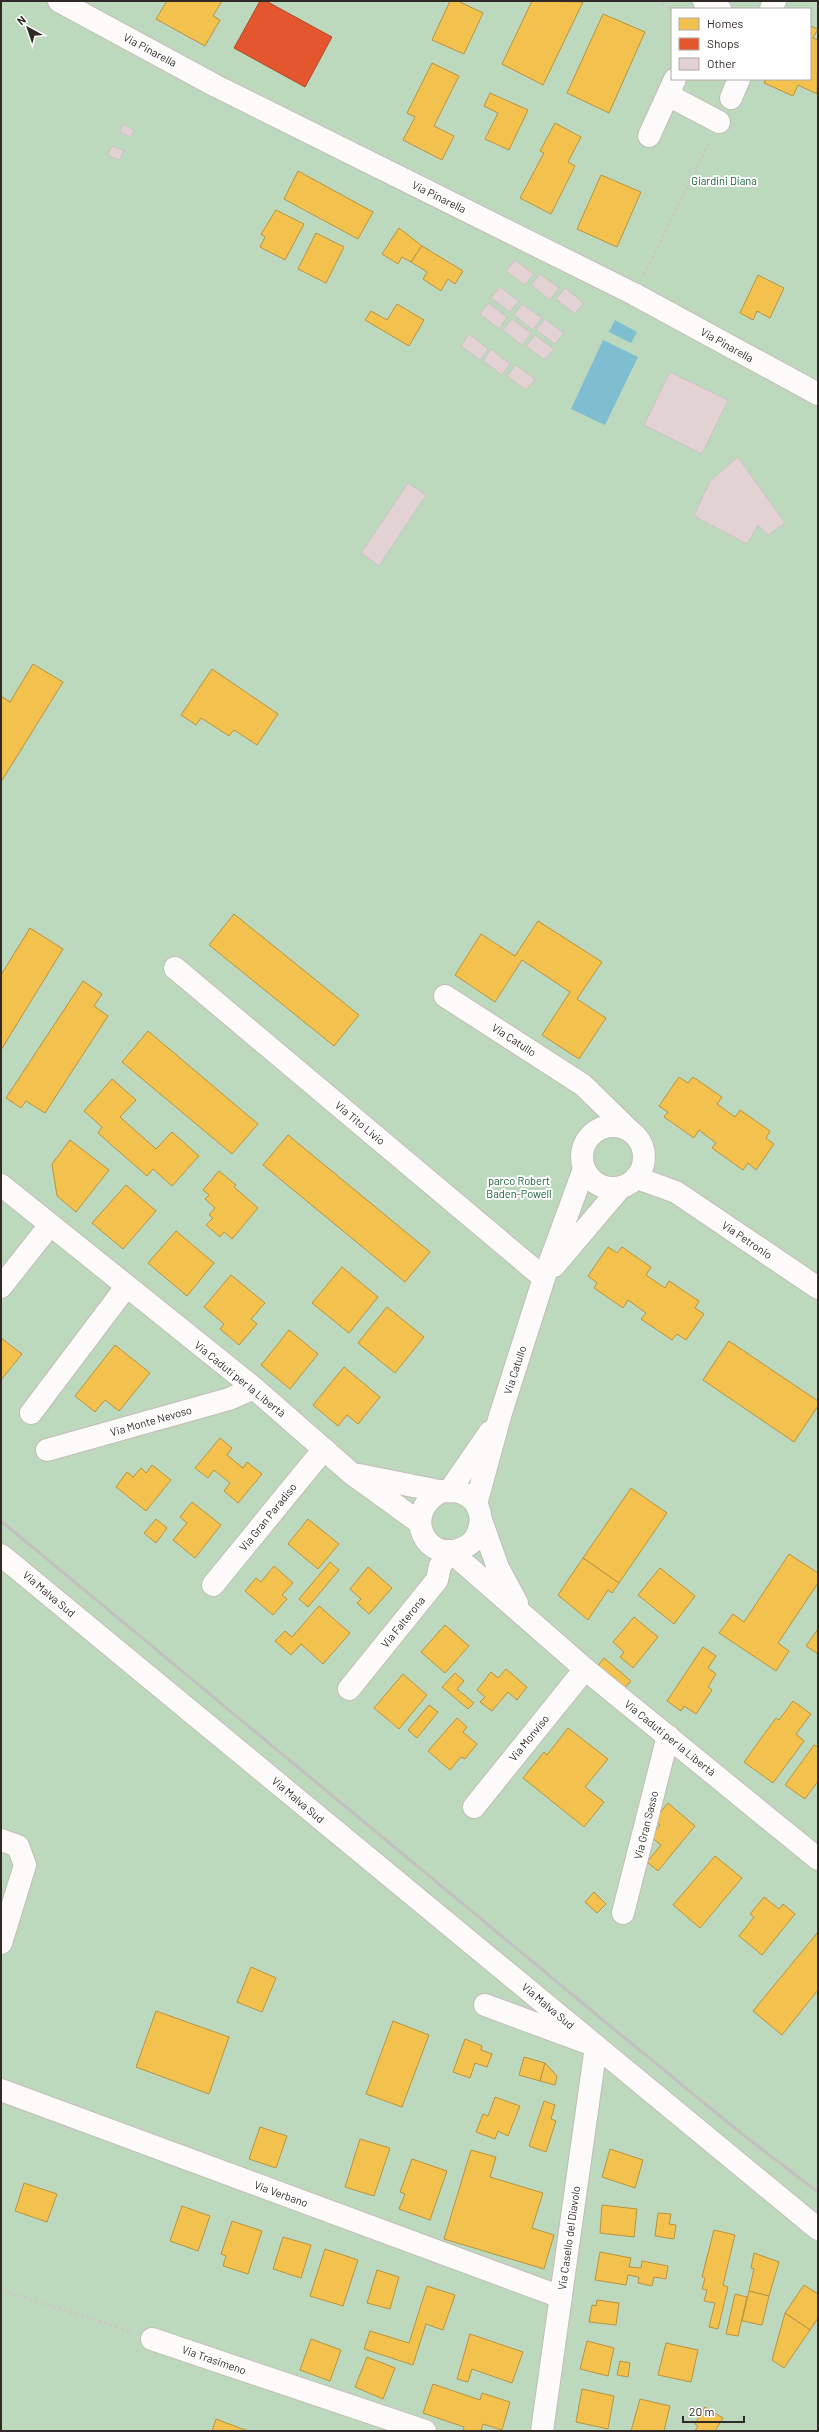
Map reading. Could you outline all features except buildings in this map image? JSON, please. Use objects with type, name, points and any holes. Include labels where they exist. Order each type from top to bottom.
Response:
[{"type":"street","name":"Via Pinarella","points":[[59,1],[216,86],[634,294],[818,394]]},
{"type":"street","points":[[649,136],[672,87],[720,122]]},
{"type":"street","name":"Via Tito Livio","points":[[176,968],[544,1278]]},
{"type":"street","name":"Via Catullo","points":[[445,996],[583,1085],[640,1140],[643,1147],[644,1164],[629,1183],[544,1278]]},
{"type":"street","points":[[583,1085],[594,1112],[593,1133],[610,1126],[628,1129]]},
{"type":"street","name":"Via Catullo","points":[[500,1416],[544,1278],[584,1169],[582,1150],[593,1133]]},
{"type":"street","name":"Via Petronio","points":[[643,1147],[676,1192],[818,1288]]},
{"type":"street","points":[[584,1169],[595,1183],[612,1189],[629,1183]]},
{"type":"street","name":"Via Petronio","points":[[629,1183],[676,1192]]},
{"type":"street","name":"Via Caduti per la Libertà","points":[[1,1185],[126,1287],[254,1388],[351,1473],[420,1523]]},
{"type":"street","points":[[1,1287],[50,1225]]},
{"type":"street","points":[[31,1413],[126,1287]]},
{"type":"street","name":"Via Monte Nevoso","points":[[47,1450],[229,1399],[254,1388]]},
{"type":"street","points":[[500,1416],[478,1512],[476,1538],[468,1545],[450,1552],[433,1546],[426,1540],[420,1523],[420,1513],[425,1503],[432,1496],[446,1491],[500,1416]]},
{"type":"street","name":"Via Gran Paradiso","points":[[213,1585],[324,1449]]},
{"type":"street","points":[[351,1473],[469,1496],[478,1512],[498,1568],[524,1616]]},
{"type":"street","name":"Via Caduti per la Libertà","points":[[450,1552],[585,1669],[818,1859]]},
{"type":"street","name":"Via Falterona","points":[[349,1689],[437,1580],[440,1566],[450,1552]]},
{"type":"street","name":"Via Malva Sud","points":[[1,1555],[818,2229]]},
{"type":"street","name":"Via Monviso","points":[[474,1808],[585,1669]]},
{"type":"street","name":"Via Gran Sasso","points":[[623,1913],[668,1736]]},
{"type":"street","points":[[1,1840],[18,1846],[25,1865],[1,1943]]},
{"type":"street","name":"Via Malva Sud","points":[[485,2005],[596,2046]]},
{"type":"street","name":"Via Casello del Diavolo","points":[[542,2431],[596,2046]]},
{"type":"street","name":"Via Verbano","points":[[1,2090],[561,2297]]},
{"type":"street","name":"Via Trasimeno","points":[[152,2339],[426,2431]]},
{"type":"path","points":[[656,1],[671,8]]},
{"type":"path","points":[[634,294],[720,122]]},
{"type":"path","points":[[1,2290],[152,2339]]},
{"type":"green space","points":[[1,1],[818,1],[818,2431],[1,2431]]},
{"type":"water","points":[[615,320],[637,332],[631,343],[609,332]]},
{"type":"water","points":[[603,340],[638,357],[605,425],[571,409]]},
{"type":"railway","points":[[1,1521],[609,2025],[742,2134],[818,2192]]},
{"type":"park label","name":"Giardini Diana","points":[[724,181]]},
{"type":"park label","name":"parco Robert Baden-Powell","points":[[519,1187]]}]
